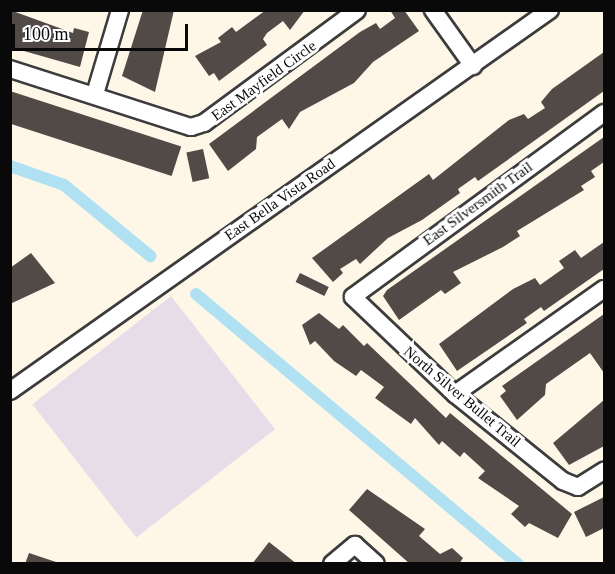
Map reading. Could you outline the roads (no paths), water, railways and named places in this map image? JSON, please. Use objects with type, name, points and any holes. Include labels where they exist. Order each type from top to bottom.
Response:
[{"type":"street","points":[[94,94],[120,10]]},
{"type":"street","name":"East Mayfield Circle","points":[[10,69],[94,94],[173,123],[204,123],[357,10]]},
{"type":"street","points":[[433,10],[473,66]]},
{"type":"street","name":"East Bella Vista Road","points":[[10,391],[550,10]]},
{"type":"street","name":"East Silversmith Trail","points":[[353,297],[604,113]]},
{"type":"street","points":[[455,393],[604,289]]},
{"type":"street","name":"North Silver Bullet Trail","points":[[353,297],[455,393],[578,487],[604,471]]},
{"type":"street","points":[[332,564],[355,545],[376,564]]},
{"type":"waterway","points":[[10,166],[64,185],[150,256]]},
{"type":"waterway","points":[[196,294],[518,564]]}]
